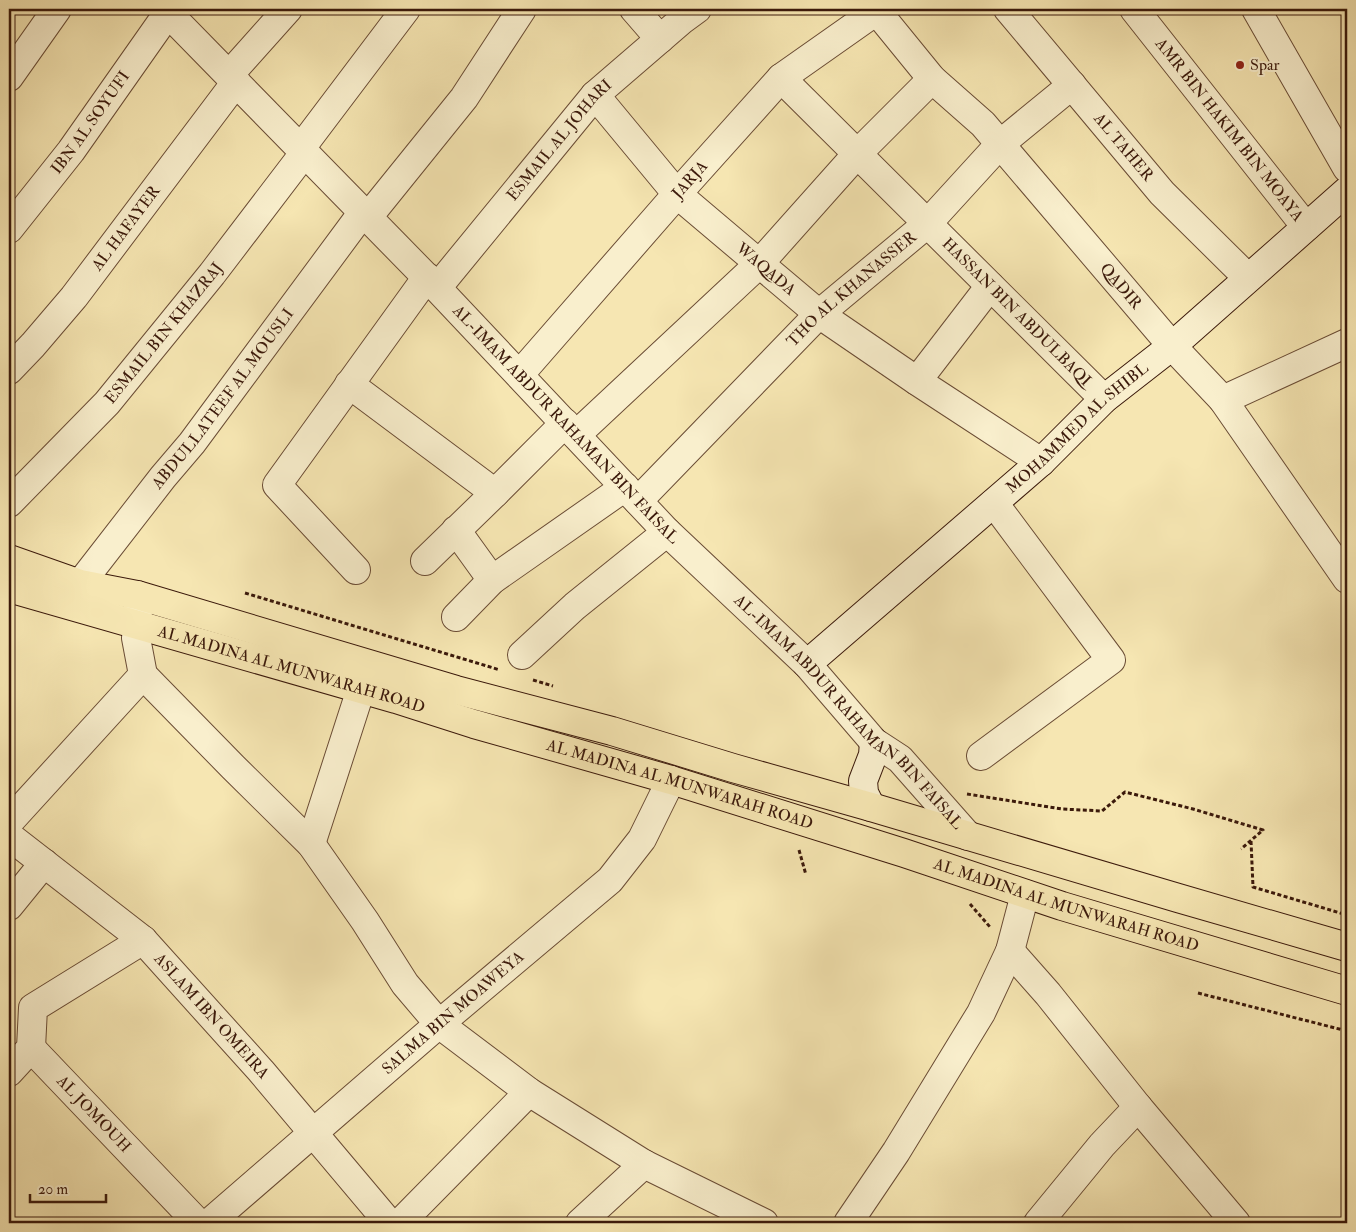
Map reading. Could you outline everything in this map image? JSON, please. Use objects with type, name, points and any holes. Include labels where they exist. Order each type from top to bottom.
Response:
[{"type":"main road","name":"AL MADINA AL MUNWARAH ROAD","points":[[9,559],[80,584],[137,595],[495,700],[612,731],[733,768],[1347,946]]},
{"type":"main road","name":"AL MADINA AL MUNWARAH ROAD","points":[[9,588],[671,780],[895,850],[1062,906],[1347,991]]},
{"type":"main road","points":[[474,724],[495,700]]},
{"type":"street","points":[[9,78],[57,9]]},
{"type":"street","name":"AL HAFAYER","points":[[9,370],[74,297],[232,78],[288,9]]},
{"type":"street","name":"ESMAIL BIN KHAZRAJ","points":[[9,503],[107,403],[212,274],[406,9]]},
{"type":"street","name":"ABDULLATEEF AL MOUSLI","points":[[80,584],[163,477],[192,443],[365,214],[464,98],[522,9]]},
{"type":"street","points":[[634,9],[660,39]]},
{"type":"street","name":"ESMAIL AL JOHARI","points":[[356,570],[277,485],[349,384],[432,282],[595,95],[697,9]]},
{"type":"street","name":"AL TAHER","points":[[1008,9],[1162,193],[1248,278]]},
{"type":"street","name":"AMR BIN HAKIM BIN MOAYA","points":[[1134,9],[1306,227]]},
{"type":"street","points":[[1256,9],[1347,168]]},
{"type":"street","name":"JARJA","points":[[520,374],[676,194],[781,78],[877,10]]},
{"type":"street","name":"QADIR","points":[[877,10],[932,79],[983,124],[1172,346],[1224,400],[1346,576]]},
{"type":"street","name":"AL-IMAM ABDUR RAHAMAN BIN FAISAL","points":[[166,11],[432,282],[666,532],[807,664],[874,742],[900,759],[968,836]]},
{"type":"street","name":"IBN AL SOYUFI","points":[[9,229],[71,151],[166,11]]},
{"type":"street","name":"HASSAN BIN ABDULBAQI","points":[[781,78],[1104,400]]},
{"type":"street","points":[[425,562],[495,493],[759,264],[857,154],[932,79]]},
{"type":"street","name":"THO AL KHANASSER","points":[[456,617],[492,580],[632,494],[819,314],[927,224],[1000,144],[1072,85]]},
{"type":"street","name":"WAQADA","points":[[595,95],[676,194],[819,314],[1041,462]]},
{"type":"street","name":"MOHAMMED AL SHIBL","points":[[807,664],[1041,462],[1104,400],[1172,346],[1347,191]]},
{"type":"street","points":[[917,381],[990,286]]},
{"type":"street","points":[[1224,400],[1347,343]]},
{"type":"street","points":[[349,384],[495,493]]},
{"type":"street","points":[[980,756],[1111,660],[994,503]]},
{"type":"street","points":[[456,530],[492,580]]},
{"type":"street","points":[[518,668],[575,606],[666,532]]},
{"type":"street","points":[[137,595],[138,624],[136,638],[143,675],[233,768],[311,844],[405,984],[439,1024],[529,1092],[644,1164],[764,1223]]},
{"type":"street","points":[[9,822],[143,675]]},
{"type":"street","points":[[311,844],[361,689]]},
{"type":"street","points":[[872,807],[864,793],[863,781],[874,755],[874,742]]},
{"type":"street","name":"SALMA BIN MOAWEYA","points":[[209,1223],[439,1024],[610,880],[642,839],[671,780]]},
{"type":"street","name":"ASLAM IBN OMEIRA","points":[[9,836],[143,940],[261,1071],[389,1223]]},
{"type":"street","points":[[9,906],[44,864]]},
{"type":"street","points":[[848,1223],[896,1152],[981,1013],[1010,951],[1026,894]]},
{"type":"street","points":[[9,1072],[32,1048],[33,1008],[143,940]]},
{"type":"street","points":[[1010,951],[1048,994],[1138,1107],[1236,1223]]},
{"type":"street","name":"AL JOMOUH","points":[[32,1048],[198,1223]]},
{"type":"street","points":[[400,1223],[529,1092]]},
{"type":"street","points":[[1038,1223],[1102,1145],[1138,1107]]},
{"type":"street","points":[[580,1223],[644,1164]]},
{"type":"path","points":[[245,593],[518,668],[558,687]]},
{"type":"path","points":[[970,796],[1062,810],[1102,811],[1125,792],[1193,809],[1263,830],[1241,850]]},
{"type":"path","points":[[1251,840],[1253,887],[1347,916]]},
{"type":"path","points":[[964,897],[1010,951]]},
{"type":"path","points":[[1198,992],[1347,1031]]},
{"type":"place","name":"Spar","points":[[1240,65]]}]
